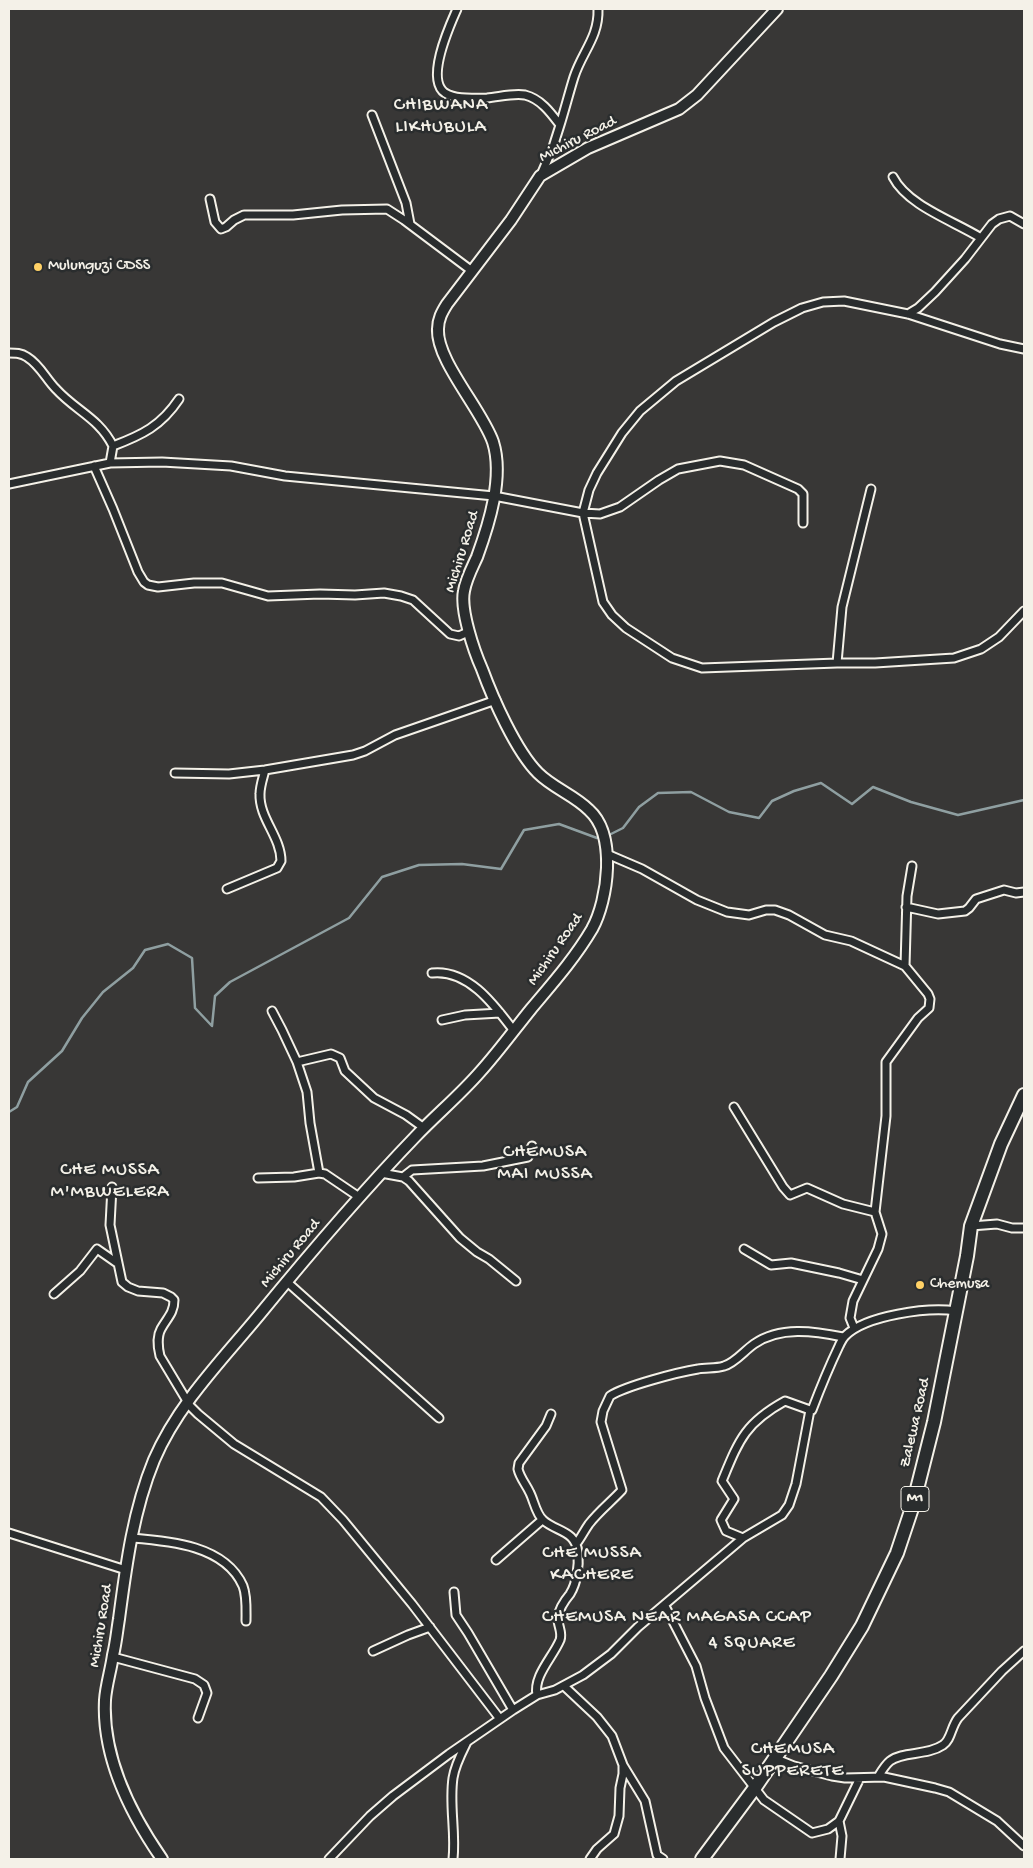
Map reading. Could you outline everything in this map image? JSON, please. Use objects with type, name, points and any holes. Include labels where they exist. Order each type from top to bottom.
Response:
[{"type":"highway","name":"Zalewa Road","points":[[702,1859],[754,1789],[832,1676],[874,1603],[897,1553],[926,1459],[967,1256],[971,1226],[1001,1144],[1024,1095]]},
{"type":"street","points":[[457,9],[441,48],[439,84],[443,92],[453,96],[471,98],[525,95],[550,110],[560,125]]},
{"type":"street","points":[[540,176],[553,147],[574,75],[593,39],[598,21],[598,9]]},
{"type":"street","name":"Michiru Road","points":[[162,1859],[134,1815],[123,1793],[113,1758],[105,1711],[105,1694],[113,1657],[132,1538],[154,1460],[187,1401],[286,1281],[381,1173],[479,1074],[553,984],[591,931],[599,915],[603,899],[607,854],[598,819],[582,804],[538,774],[509,729],[480,666],[475,646],[468,632],[463,605],[464,590],[488,528],[494,496],[496,456],[492,439],[484,422],[439,344],[438,324],[443,311],[511,220],[540,176],[588,148],[680,109],[697,95],[777,9]]},
{"type":"street","points":[[372,115],[406,203],[410,224]]},
{"type":"street","points":[[893,177],[903,192],[922,205],[981,238]]},
{"type":"street","points":[[210,199],[215,222],[220,229],[226,228],[234,220],[244,215],[293,215],[387,210],[410,224],[472,271]]},
{"type":"street","points":[[908,314],[918,308],[935,292],[965,259],[992,224],[1006,216],[1015,218],[1024,224]]},
{"type":"street","points":[[1024,349],[1000,344],[908,314],[844,301],[823,302],[802,308],[774,322],[676,381],[640,410],[622,433],[596,473],[588,490],[583,513],[603,602],[616,620],[672,658],[702,668],[875,663],[962,656],[981,648],[999,637],[1024,611]]},
{"type":"street","points":[[9,353],[18,353],[26,356],[37,364],[55,388],[98,424],[113,446],[110,463]]},
{"type":"street","points":[[113,446],[146,432],[159,424],[179,399]]},
{"type":"street","points":[[9,484],[110,463],[162,462],[231,466],[285,476],[494,496],[583,513],[600,514],[620,507],[678,469],[720,461],[744,465],[798,489],[803,494],[803,523]]},
{"type":"street","points":[[94,466],[138,572],[144,582],[148,584],[158,587],[194,583],[222,583],[268,596],[388,594],[412,600],[450,634],[459,636],[468,632]]},
{"type":"street","points":[[837,663],[842,607],[871,489]]},
{"type":"street","points":[[175,773],[229,774],[266,770],[353,755],[365,751],[395,735],[496,700]]},
{"type":"street","points":[[227,889],[277,868],[282,862],[278,842],[268,824],[261,802],[260,787],[266,770]]},
{"type":"street","points":[[607,854],[642,870],[697,900],[728,912],[743,916],[766,910],[782,912],[825,935],[851,941],[905,966],[928,994],[929,1008],[918,1018],[886,1062],[886,1116],[875,1212],[881,1227],[881,1240],[853,1301],[850,1318],[854,1328]]},
{"type":"street","points":[[905,966],[906,907],[912,866]]},
{"type":"street","points":[[906,907],[938,914],[965,910],[976,899],[1004,890],[1024,892]]},
{"type":"street","points":[[432,973],[440,972],[465,981],[487,996],[514,1031]]},
{"type":"street","points":[[272,1011],[297,1062],[307,1092],[310,1123],[319,1173]]},
{"type":"street","points":[[442,1020],[465,1015],[500,1013]]},
{"type":"street","points":[[297,1062],[331,1054],[336,1055],[340,1058],[345,1071],[374,1098],[406,1115],[424,1128]]},
{"type":"street","points":[[734,1107],[783,1187],[790,1195],[807,1188],[843,1204],[875,1212]]},
{"type":"street","points":[[403,1177],[412,1170],[483,1166],[516,1160],[528,1157],[532,1146]]},
{"type":"street","points":[[258,1178],[294,1177],[319,1173],[330,1177],[359,1197]]},
{"type":"street","points":[[381,1173],[409,1180],[460,1238],[516,1281]]},
{"type":"street","points":[[112,1187],[110,1225],[122,1282],[138,1292],[164,1293],[174,1300],[169,1319],[160,1330],[158,1349],[160,1356],[187,1401],[198,1414],[234,1444],[321,1497],[343,1520],[430,1627],[500,1720]]},
{"type":"street","points":[[971,1226],[997,1224],[1024,1229]]},
{"type":"street","points":[[54,1294],[80,1271],[97,1249],[117,1263]]},
{"type":"street","points":[[744,1249],[771,1264],[792,1263],[863,1280]]},
{"type":"street","points":[[286,1281],[439,1418]]},
{"type":"street","points":[[329,1859],[370,1816],[414,1780],[537,1695],[564,1686],[583,1675],[611,1654],[638,1627],[743,1538],[782,1515],[789,1505],[796,1484],[810,1410],[812,1410],[843,1337],[854,1328],[881,1318],[909,1312],[942,1309],[956,1311]]},
{"type":"street","points":[[576,1544],[608,1502],[615,1498],[622,1490],[601,1422],[603,1410],[610,1396],[642,1383],[699,1368],[728,1365],[756,1342],[773,1334],[816,1332],[843,1337]]},
{"type":"street","points":[[743,1538],[726,1530],[720,1520],[734,1499],[722,1480],[738,1444],[746,1430],[766,1411],[785,1401],[810,1410]]},
{"type":"street","points":[[537,1695],[535,1688],[538,1680],[554,1654],[561,1637],[557,1618],[564,1600],[570,1593],[576,1576],[578,1552],[576,1544],[565,1532],[542,1520],[518,1469],[519,1463],[546,1426],[551,1414]]},
{"type":"street","points":[[496,1560],[542,1520]]},
{"type":"street","points":[[9,1533],[52,1545],[126,1570]]},
{"type":"street","points":[[132,1538],[170,1542],[219,1558],[233,1572],[243,1587],[246,1621]]},
{"type":"street","points":[[454,1592],[456,1615],[513,1710]]},
{"type":"street","points":[[664,1606],[696,1666],[705,1698],[724,1748],[743,1770],[754,1789],[764,1800],[812,1833],[828,1829],[839,1821],[860,1778]]},
{"type":"street","points":[[373,1652],[408,1635],[430,1627]]},
{"type":"street","points":[[878,1777],[891,1760],[932,1751],[943,1745],[949,1738],[952,1726],[958,1718],[1002,1670],[1024,1651]]},
{"type":"street","points":[[113,1657],[195,1679],[204,1685],[207,1693],[198,1718]]},
{"type":"street","points":[[564,1686],[597,1718],[612,1736],[623,1765],[645,1801],[657,1855],[663,1859]]},
{"type":"street","points":[[453,1859],[455,1841],[452,1798],[453,1778],[458,1761],[467,1742]]},
{"type":"street","points":[[774,1758],[794,1766],[832,1776],[884,1777],[948,1792],[997,1820],[1024,1846]]},
{"type":"street","points":[[590,1859],[597,1849],[614,1834],[619,1816],[623,1765]]},
{"type":"street","points":[[839,1821],[842,1836],[840,1859]]},
{"type":"waterway","points":[[609,835],[623,828],[639,807],[658,793],[691,792],[729,812],[759,818],[772,801],[794,791],[821,783],[852,804],[873,787],[911,802],[958,815],[1024,800]]},
{"type":"waterway","points":[[9,1112],[17,1107],[28,1082],[62,1051],[82,1018],[103,992],[133,968],[145,950],[168,944],[192,958],[195,1008],[212,1026],[215,996],[230,982],[349,918],[382,877],[419,865],[462,864],[501,869],[524,830],[559,824],[597,838],[602,837]]},
{"type":"place","name":"Mulunguzi CDSS","points":[[38,267]]},
{"type":"place","name":"Chemusa","points":[[920,1285]]},
{"type":"district","name":"CHIBWANA LIKHUBULA","points":[[441,117]]},
{"type":"district","name":"CHEMUSA MAI MUSSA","points":[[545,1164]]},
{"type":"district","name":"CHE MUSSA M'MBWELERA","points":[[110,1182]]},
{"type":"district","name":"CHE MUSSA KACHERE","points":[[592,1565]]},
{"type":"district","name":"CHEMUSA NEAR MAGASA CCAP","points":[[677,1618]]},
{"type":"district","name":"4 SQUARE","points":[[752,1644]]},
{"type":"district","name":"CHEMUSA SUPPERETE","points":[[793,1761]]}]
